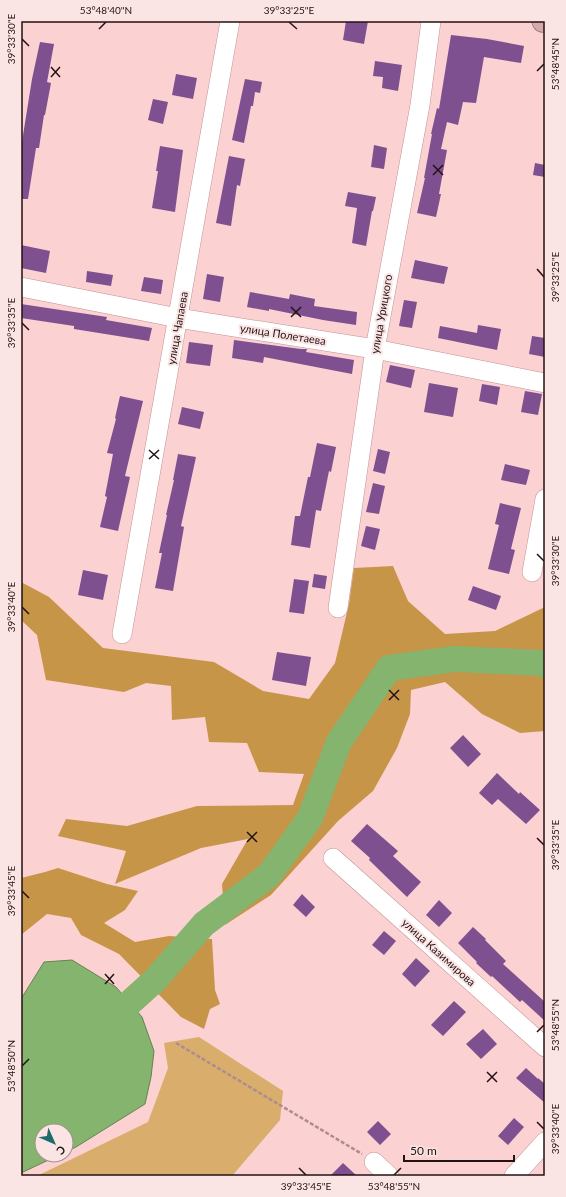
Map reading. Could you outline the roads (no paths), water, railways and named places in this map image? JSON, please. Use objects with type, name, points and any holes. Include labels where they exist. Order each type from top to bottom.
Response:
[{"type":"street","name":"улица Чапаева","points":[[122,634],[230,21]]},
{"type":"street","name":"улица Урицкого","points":[[338,608],[375,349],[420,105],[431,21]]},
{"type":"street","name":"улица Полетаева","points":[[21,287],[178,318],[375,349],[545,383]]},
{"type":"street","points":[[532,572],[545,499]]},
{"type":"street","name":"улица Казимирова","points":[[333,858],[545,1046]]},
{"type":"street","points":[[514,1176],[545,1142]]},
{"type":"street","points":[[374,1162],[389,1176]]},
{"type":"waterway","points":[[104,1026],[155,980],[204,924],[269,875],[310,818],[339,742],[389,668],[454,659],[542,663],[545,665]]}]
